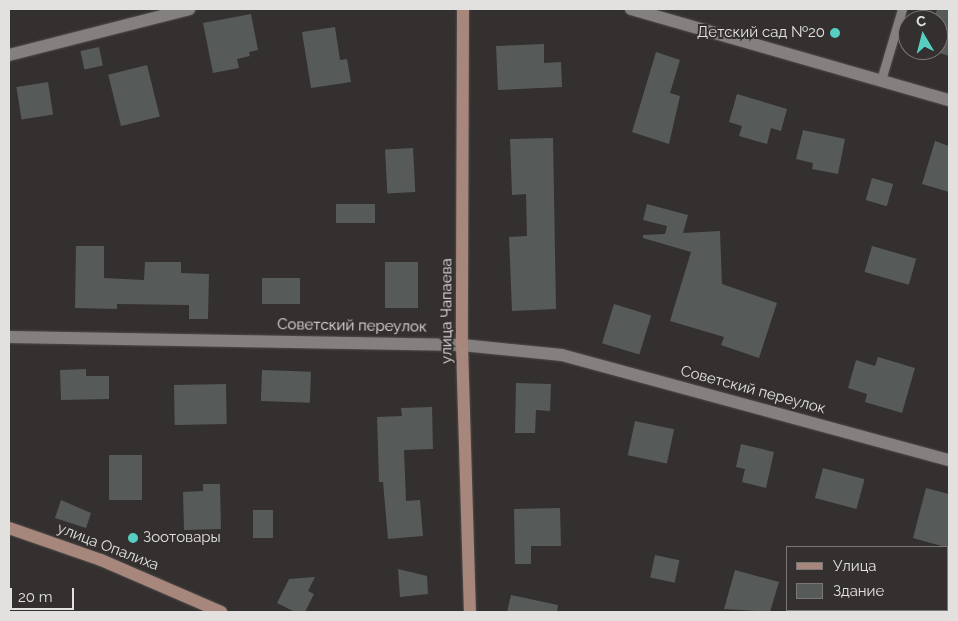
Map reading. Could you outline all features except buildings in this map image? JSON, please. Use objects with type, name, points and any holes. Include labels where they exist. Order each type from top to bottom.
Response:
[{"type":"street","points":[[9,56],[189,9]]},
{"type":"street","name":"улица Чапаева","points":[[463,9],[462,344],[470,612]]},
{"type":"street","points":[[631,9],[652,12],[949,100]]},
{"type":"street","name":"Советский переулок","points":[[9,337],[462,344],[562,355],[949,460]]},
{"type":"street","name":"улица Опалиха","points":[[9,528],[101,560],[221,612]]},
{"type":"lane","points":[[881,80],[902,9]]},
{"type":"place","name":"Детский сад №20","points":[[835,33]]},
{"type":"place","name":"Зоотовары","points":[[133,538]]}]
